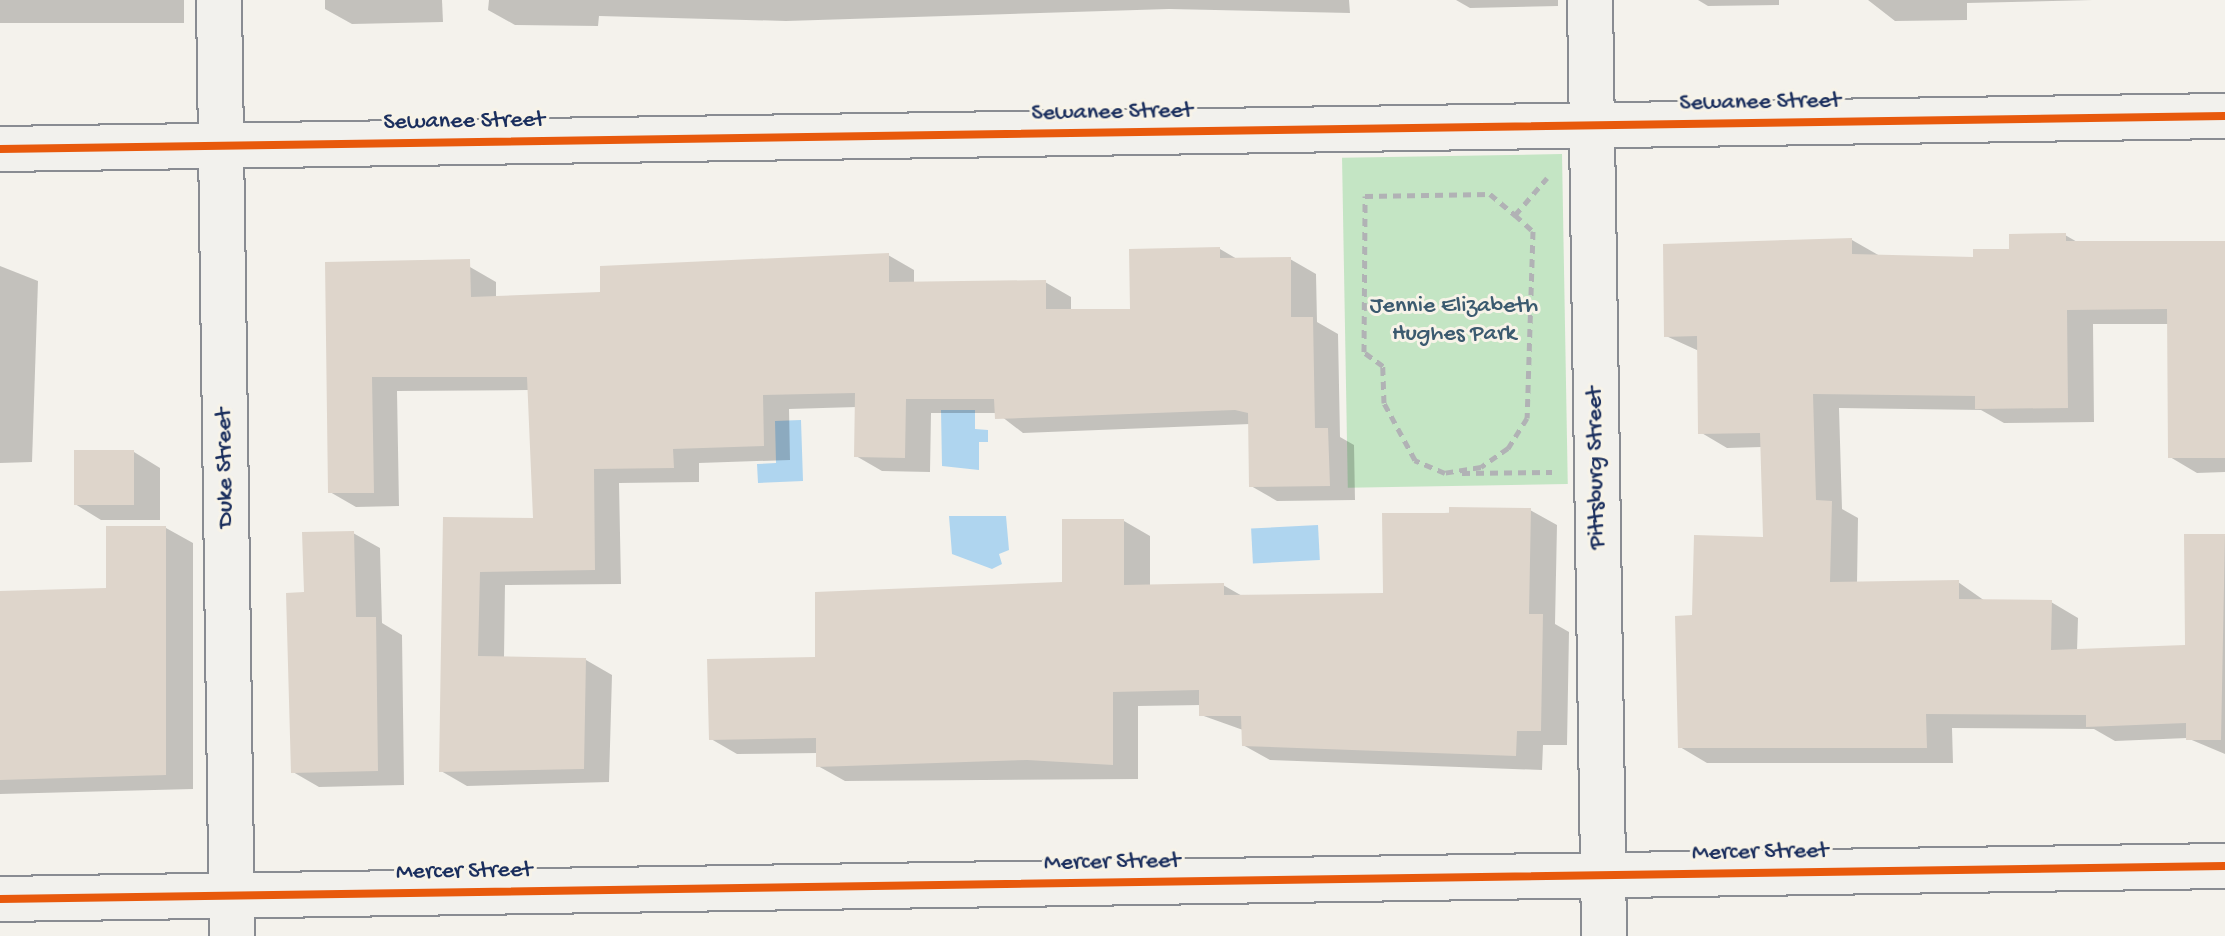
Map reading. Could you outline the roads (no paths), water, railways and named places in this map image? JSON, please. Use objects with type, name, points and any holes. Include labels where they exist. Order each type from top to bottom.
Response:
[{"type":"street","name":"Duke Street","points":[[219,0],[232,916]]},
{"type":"street","name":"Pittsburg Street","points":[[1590,0],[1604,936]]},
{"type":"street","name":"Sewanee Street","points":[[0,149],[2225,116]]},
{"type":"street","name":"Mercer Street","points":[[0,899],[232,916],[1603,876],[2225,866]]},
{"type":"water","points":[[941,410],[975,410],[975,429],[988,430],[988,442],[979,442],[979,470],[942,466]]},
{"type":"water","points":[[801,420],[803,481],[758,483],[757,464],[776,463],[775,421]]},
{"type":"water","points":[[949,516],[1006,516],[1009,550],[999,554],[1002,564],[992,569],[952,554]]},
{"type":"water","points":[[1318,525],[1320,560],[1253,563],[1251,529]]},
{"type":"park label","name":"Jennie Elizabeth Hughes Park","points":[[1454,321]]}]
